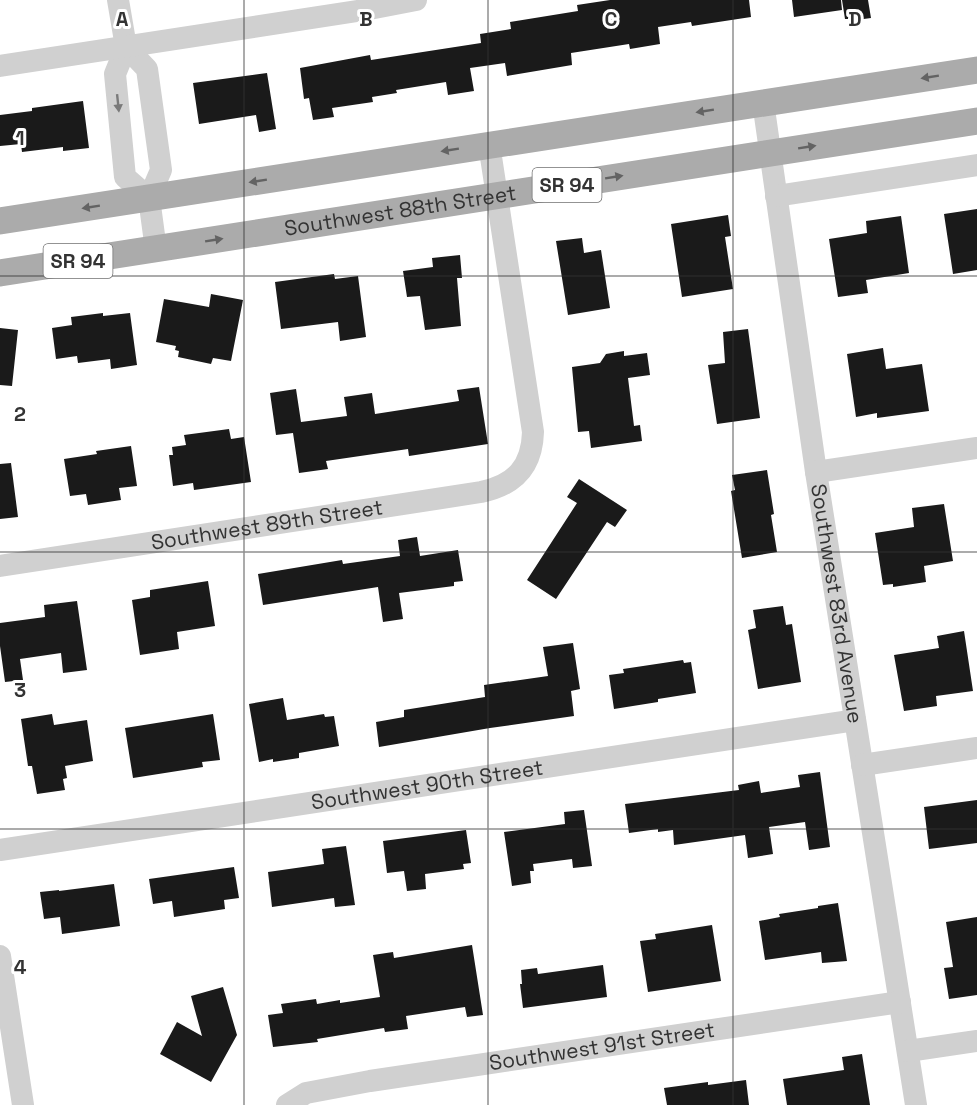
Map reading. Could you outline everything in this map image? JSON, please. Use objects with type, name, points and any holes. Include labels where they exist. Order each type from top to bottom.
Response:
[{"type":"main road","name":"SR 94","points":[[0,221],[977,70]]},
{"type":"main road","name":"Southwest 88th Street","points":[[0,273],[977,121]]},
{"type":"street","points":[[118,0],[126,47],[115,74],[125,177],[149,198]]},
{"type":"street","points":[[0,66],[416,0]]},
{"type":"street","points":[[126,47],[147,69],[161,170],[149,198],[156,250]]},
{"type":"street","name":"Southwest 83rd Avenue","points":[[763,102],[816,472],[916,1105]]},
{"type":"street","points":[[489,144],[497,195]]},
{"type":"street","points":[[776,196],[977,165]]},
{"type":"street","name":"Southwest 89th Street","points":[[0,566],[481,492],[506,484],[517,476],[531,449],[533,432],[497,195]]},
{"type":"street","points":[[816,472],[977,448]]},
{"type":"street","name":"Southwest 90th Street","points":[[0,850],[855,720]]},
{"type":"street","points":[[862,765],[977,748]]},
{"type":"street","points":[[0,956],[23,1105]]},
{"type":"street","name":"Southwest 91st Street","points":[[287,1105],[306,1093],[370,1081],[900,1002]]},
{"type":"street","points":[[908,1051],[977,1041]]},
{"type":"building","points":[[610,0],[749,0],[751,17],[692,26],[691,22],[658,27],[660,44],[630,49],[629,44],[571,53],[572,65],[507,76],[505,63],[470,68],[474,91],[448,95],[446,82],[396,90],[397,93],[372,97],[373,102],[332,108],[334,117],[313,120],[309,98],[304,99],[300,68],[370,55],[371,60],[481,43],[480,34],[511,29],[510,22],[578,11],[577,5]]},
{"type":"building","points":[[792,0],[841,0],[842,10],[794,17]]},
{"type":"building","points":[[842,0],[868,0],[871,18],[849,21],[845,19]]},
{"type":"building","points":[[267,73],[276,129],[259,132],[256,115],[199,124],[193,83]]},
{"type":"building","points":[[83,101],[89,148],[63,151],[63,147],[22,152],[21,144],[0,146],[0,115]]},
{"type":"building","points":[[977,209],[977,270],[953,274],[944,214]]},
{"type":"building","points":[[728,215],[731,236],[725,237],[733,289],[682,297],[671,224]]},
{"type":"building","points":[[901,216],[909,273],[866,280],[868,293],[838,297],[829,239],[867,233],[866,221]]},
{"type":"building","points":[[582,238],[584,253],[601,250],[610,308],[568,315],[556,241]]},
{"type":"building","points":[[460,255],[462,278],[457,278],[461,326],[425,330],[420,296],[407,297],[403,271],[433,267],[432,258]]},
{"type":"building","points":[[334,274],[335,279],[358,276],[366,337],[340,341],[338,322],[281,329],[275,282]]},
{"type":"building","points":[[211,294],[243,300],[231,361],[213,358],[211,364],[178,357],[179,351],[175,350],[176,346],[156,342],[164,299],[209,307]]},
{"type":"building","points":[[103,313],[103,316],[130,313],[137,365],[111,369],[110,359],[78,363],[77,356],[56,359],[52,328],[72,325],[71,317]]},
{"type":"building","points":[[0,328],[18,330],[12,386],[0,385]]},
{"type":"building","points":[[748,329],[760,418],[717,424],[708,365],[725,363],[723,332]]},
{"type":"building","points":[[883,348],[886,369],[922,364],[929,411],[877,418],[877,413],[856,417],[847,354]]},
{"type":"building","points":[[624,351],[624,356],[647,353],[650,375],[628,378],[634,426],[640,425],[642,441],[591,448],[589,431],[578,432],[572,367],[600,363],[606,354]]},
{"type":"building","points":[[479,387],[488,444],[409,456],[408,449],[326,461],[328,469],[299,473],[293,433],[276,435],[270,393],[296,389],[301,422],[347,416],[344,397],[372,393],[375,414],[459,401],[457,390]]},
{"type":"building","points":[[229,429],[231,439],[244,437],[251,482],[194,490],[193,483],[173,486],[169,455],[173,455],[172,447],[186,445],[184,435]]},
{"type":"building","points":[[131,446],[137,486],[119,488],[121,500],[88,505],[86,494],[70,496],[64,459]]},
{"type":"building","points":[[11,463],[18,517],[0,519],[0,464]]},
{"type":"building","points":[[767,470],[777,552],[742,558],[731,491],[735,490],[732,475]]},
{"type":"building","points":[[579,479],[627,510],[615,527],[607,522],[556,599],[527,580],[577,503],[567,497]]},
{"type":"building","points":[[944,504],[953,561],[924,566],[926,582],[893,587],[893,584],[883,585],[875,533],[914,527],[912,508]]},
{"type":"building","points":[[417,537],[420,556],[458,550],[463,581],[454,582],[454,586],[399,593],[403,619],[383,622],[378,587],[263,605],[258,574],[342,560],[343,564],[400,556],[398,540]]},
{"type":"building","points":[[208,581],[215,626],[177,632],[179,649],[140,655],[132,600],[150,597],[150,590]]},
{"type":"building","points":[[77,601],[87,670],[63,673],[61,653],[20,659],[23,680],[5,682],[0,646],[0,623],[45,617],[44,605]]},
{"type":"building","points":[[783,606],[786,625],[792,624],[801,682],[758,689],[748,630],[756,628],[753,610]]},
{"type":"building","points":[[964,631],[973,691],[936,696],[937,706],[904,711],[894,655],[939,648],[937,636]]},
{"type":"building","points":[[573,643],[580,689],[571,691],[574,716],[379,747],[376,722],[404,717],[404,710],[485,697],[484,685],[548,676],[543,647]]},
{"type":"building","points":[[683,660],[684,663],[691,662],[696,693],[614,709],[609,675],[624,673],[623,669]]},
{"type":"building","points":[[283,698],[287,720],[324,714],[325,717],[334,716],[339,746],[299,753],[299,758],[259,762],[249,704]]},
{"type":"building","points":[[52,714],[54,725],[87,720],[93,761],[65,766],[67,778],[63,779],[65,790],[37,794],[32,766],[28,766],[21,719]]},
{"type":"building","points":[[213,714],[220,760],[202,762],[203,767],[133,778],[125,728]]},
{"type":"building","points":[[820,772],[830,847],[809,850],[805,822],[769,827],[773,854],[748,858],[745,835],[674,845],[673,830],[658,832],[658,829],[629,833],[625,804],[739,790],[738,785],[759,781],[761,793],[800,787],[798,775]]},
{"type":"building","points":[[977,800],[977,843],[929,849],[924,807]]},
{"type":"building","points":[[584,810],[592,866],[573,868],[572,859],[533,864],[534,871],[530,871],[531,883],[512,886],[504,832],[565,824],[564,812]]},
{"type":"building","points":[[466,830],[471,863],[463,864],[464,869],[425,874],[426,889],[407,891],[404,871],[387,873],[383,841]]},
{"type":"building","points":[[346,846],[355,905],[335,907],[334,898],[272,907],[268,872],[324,864],[322,849]]},
{"type":"building","points":[[234,867],[239,898],[224,900],[225,909],[174,917],[172,901],[153,904],[149,879]]},
{"type":"building","points":[[114,884],[120,926],[62,934],[60,917],[44,919],[40,892]]},
{"type":"building","points":[[838,903],[847,961],[822,963],[821,952],[765,960],[759,921],[780,917],[779,914]]},
{"type":"building","points":[[977,917],[977,995],[949,999],[944,968],[953,967],[946,922]]},
{"type":"building","points":[[712,925],[721,981],[648,992],[640,941],[656,939],[655,934]]},
{"type":"building","points":[[472,945],[483,1015],[467,1017],[465,1007],[406,1016],[408,1029],[385,1032],[384,1028],[317,1039],[318,1042],[273,1047],[268,1015],[283,1013],[281,1004],[316,999],[317,1004],[340,1000],[340,1003],[380,997],[373,955],[393,952],[394,958]]},
{"type":"building","points":[[603,965],[607,997],[523,1008],[521,970],[537,968],[538,974]]},
{"type":"building","points":[[223,987],[237,1035],[211,1082],[160,1054],[177,1022],[202,1036],[191,996]]},
{"type":"building","points":[[862,1054],[870,1105],[787,1105],[783,1079],[844,1070],[842,1057]]},
{"type":"building","points":[[746,1080],[749,1105],[667,1105],[664,1088]]}]
